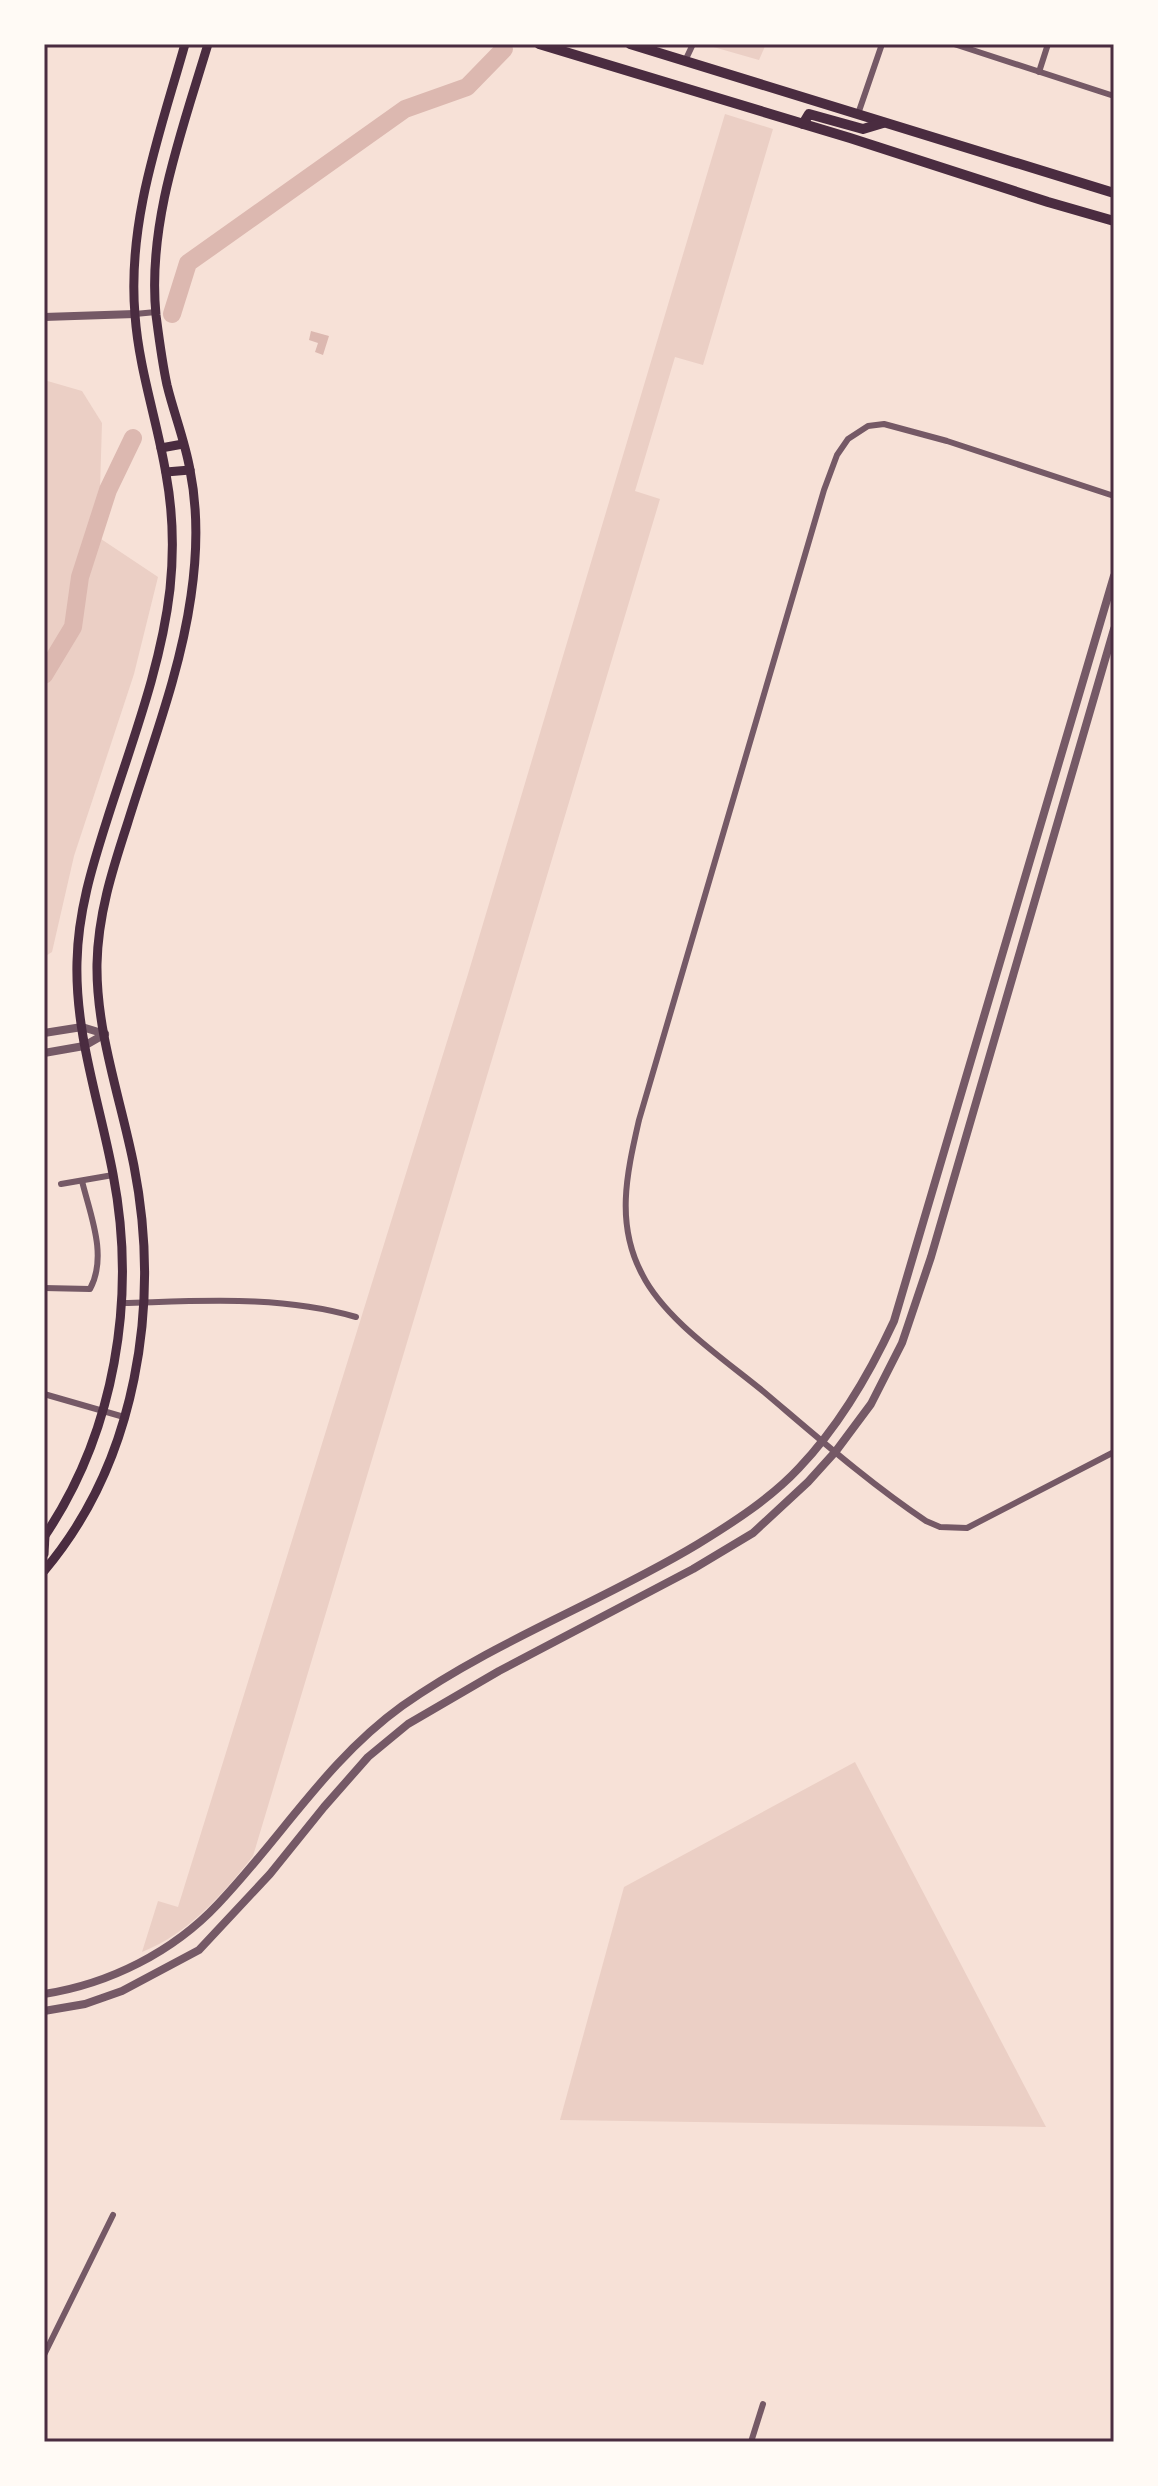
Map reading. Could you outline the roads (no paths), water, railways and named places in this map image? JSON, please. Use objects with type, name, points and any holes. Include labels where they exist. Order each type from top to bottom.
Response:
[{"type":"main road","points":[[44,1554],[45,1536],[75,1481],[103,1411],[123,1303],[122,1248],[113,1175],[84,1046],[76,970],[77,934],[88,882],[153,673],[163,633],[172,559],[172,515],[166,472],[142,372],[135,314],[134,254],[138,217],[185,44]]},
{"type":"main road","points":[[44,1571],[89,1502],[108,1463],[124,1417],[142,1343],[146,1303],[142,1212],[99,1000],[99,929],[108,884],[181,650],[194,574],[194,508],[190,470],[167,386],[156,312],[156,253],[160,221],[208,44]]},
{"type":"main road","points":[[539,44],[1114,221]]},
{"type":"main road","points":[[630,44],[1114,193]]},
{"type":"main road","points":[[803,124],[809,114],[863,129],[885,122]]},
{"type":"main road","points":[[163,123],[184,128]]},
{"type":"main road","points":[[161,448],[183,444]]},
{"type":"main road","points":[[166,472],[190,470]]},
{"type":"street","points":[[685,61],[693,44]]},
{"type":"street","points":[[858,114],[882,44]]},
{"type":"street","points":[[954,44],[1114,96]]},
{"type":"street","points":[[1039,72],[1048,44]]},
{"type":"street","points":[[44,317],[156,312]]},
{"type":"street","points":[[1114,496],[932,436],[884,424],[868,426],[848,439],[837,455],[824,490],[639,1120],[626,1177],[624,1209],[627,1234],[642,1276],[691,1332],[926,1521],[953,1529],[967,1528],[1114,1452]]},
{"type":"street","points":[[44,1994],[102,1979],[147,1959],[187,1932],[217,1905],[356,1742],[403,1706],[461,1669],[646,1573],[730,1525],[799,1468],[855,1398],[894,1321],[1114,576]]},
{"type":"street","points":[[44,2011],[85,2004],[146,1980],[199,1950],[230,1920],[368,1757],[408,1724],[499,1671],[693,1569],[753,1533],[836,1451],[871,1404],[902,1343],[938,1234],[1114,629]]},
{"type":"street","points":[[44,1033],[82,1027],[105,1034]]},
{"type":"street","points":[[44,1053],[84,1046],[105,1034]]},
{"type":"street","points":[[951,1130],[968,1128]]},
{"type":"street","points":[[61,1184],[113,1175]]},
{"type":"street","points":[[44,1288],[90,1289],[93,1286],[98,1250],[82,1181]]},
{"type":"street","points":[[921,1229],[938,1234]]},
{"type":"street","points":[[123,1303],[291,1303],[318,1306],[356,1317]]},
{"type":"street","points":[[44,1394],[124,1417]]},
{"type":"street","points":[[217,1905],[230,1920]]},
{"type":"street","points":[[44,2355],[113,2215]]},
{"type":"street","points":[[751,2442],[763,2404]]},
{"type":"waterway","points":[[172,314],[188,263],[405,109],[467,87],[504,49]]},
{"type":"waterway","points":[[44,675],[73,627],[80,577],[108,490],[133,438]]}]
